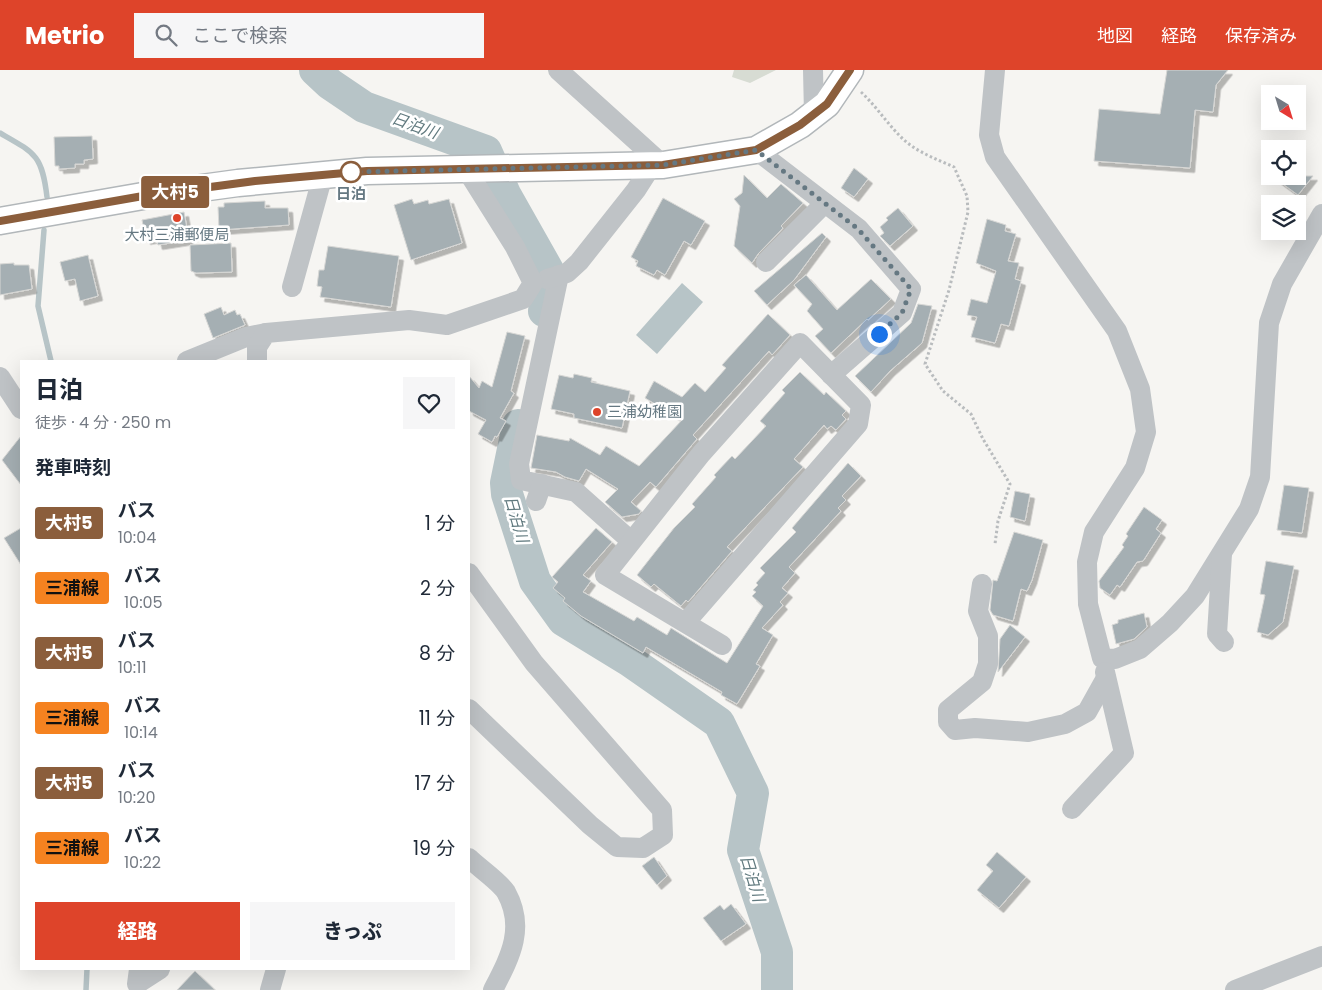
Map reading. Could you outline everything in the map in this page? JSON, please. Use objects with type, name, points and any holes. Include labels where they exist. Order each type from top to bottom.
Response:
[{"type":"main road","points":[[0,222],[152,195],[238,183],[367,171],[657,165],[756,150],[800,125],[827,104],[848,74]]},
{"type":"street","points":[[226,360],[260,347],[409,320],[447,325],[523,300],[530,289],[563,274],[579,262],[657,165],[558,70]]},
{"type":"street","points":[[813,70],[814,114]]},
{"type":"street","points":[[995,70],[989,135],[995,157],[1117,331],[1140,389],[1146,432],[1135,468],[1094,532],[1086,562],[1088,604],[1124,753],[1072,809]]},
{"type":"street","points":[[756,150],[858,229],[911,289],[902,313],[831,375]]},
{"type":"street","points":[[467,168],[515,247],[530,289],[552,303]]},
{"type":"street","points":[[292,287],[323,175]]},
{"type":"street","points":[[766,262],[825,203]]},
{"type":"street","points":[[1102,658],[1115,659],[1140,649],[1170,623],[1195,596],[1249,509],[1260,477],[1269,323],[1282,284],[1322,214]]},
{"type":"street","points":[[563,274],[552,303],[519,464],[521,480],[539,493],[576,492],[632,541]]},
{"type":"street","points":[[189,360],[246,336],[260,347]]},
{"type":"street","points":[[686,622],[858,424],[860,405],[800,343],[701,454],[605,575],[722,645]]},
{"type":"street","points":[[0,377],[10,388],[20,407]]},
{"type":"street","points":[[1223,552],[1217,634],[1224,642]]},
{"type":"street","points":[[470,574],[534,664],[662,810],[663,835],[643,848],[617,846],[590,825],[470,710]]},
{"type":"street","points":[[982,584],[978,611],[988,636],[988,664],[982,682],[948,710],[948,722],[955,730],[975,728],[1028,732],[1065,724],[1086,712],[1106,678]]},
{"type":"street","points":[[470,859],[505,891],[516,922],[511,954],[493,990]]},
{"type":"street","points":[[1235,990],[1322,956]]},
{"type":"street","points":[[137,981],[158,970]]},
{"type":"street","points":[[270,990],[276,970]]},
{"type":"path","points":[[848,74],[877,106],[901,137],[927,155],[954,167],[967,196],[968,212],[949,290],[925,364],[943,391],[971,414],[982,439],[1010,484],[998,521],[995,544]]},
{"type":"shaded area","points":[[734,70],[776,70],[750,83],[732,77]]},
{"type":"shaded area","points":[[682,283],[703,302],[657,354],[636,335]]},
{"type":"building","points":[[1167,70],[1228,70],[1216,85],[1213,112],[1195,110],[1190,168],[1094,161],[1099,109],[1160,114]]},
{"type":"building","points":[[92,136],[93,159],[84,160],[84,164],[75,164],[75,168],[59,169],[59,166],[55,166],[54,137]]},
{"type":"building","points":[[854,168],[868,179],[854,197],[841,188]]},
{"type":"building","points":[[744,175],[767,198],[781,184],[803,203],[781,226],[783,228],[752,263],[734,246],[740,206],[734,199],[742,193]]},
{"type":"building","points":[[1306,176],[1313,176],[1306,185]]},
{"type":"building","points":[[1284,185],[1306,185],[1298,195]]},
{"type":"building","points":[[663,198],[705,221],[691,245],[684,241],[665,275],[657,270],[654,275],[636,266],[638,261],[631,257]]},
{"type":"building","points":[[412,199],[414,204],[428,200],[429,204],[449,199],[462,243],[411,260],[394,205]]},
{"type":"building","points":[[265,201],[265,208],[288,208],[289,225],[219,230],[218,207],[224,207],[224,203]]},
{"type":"building","points":[[898,208],[913,226],[890,246],[880,236],[884,233],[880,227],[888,220],[886,218]]},
{"type":"building","points":[[184,212],[189,240],[158,245],[156,238],[146,240],[142,220]]},
{"type":"building","points":[[987,219],[1006,225],[1005,231],[1016,234],[1008,261],[1019,263],[1015,279],[1021,281],[1009,326],[1001,324],[995,343],[971,337],[977,317],[967,315],[971,299],[987,303],[996,271],[976,263]]},
{"type":"building","points":[[822,233],[826,237],[794,280],[767,305],[754,291]]},
{"type":"building","points":[[231,243],[232,272],[196,273],[191,271],[190,245]]},
{"type":"building","points":[[328,246],[399,256],[391,307],[320,297],[322,287],[317,286],[319,270],[324,270]]},
{"type":"building","points":[[88,255],[98,296],[80,301],[75,279],[65,281],[60,262]]},
{"type":"building","points":[[14,263],[14,265],[29,265],[32,289],[0,295],[0,264]]},
{"type":"building","points":[[806,275],[837,310],[871,279],[891,299],[831,353],[815,336],[823,329],[807,311],[812,304],[794,285]]},
{"type":"building","points":[[918,304],[932,306],[922,343],[890,371],[871,392],[855,376],[911,323]]},
{"type":"building","points":[[221,307],[224,315],[235,310],[237,315],[240,314],[245,325],[213,338],[204,314]]},
{"type":"building","points":[[768,314],[790,335],[772,355],[769,351],[693,435],[697,439],[656,487],[650,482],[631,502],[641,511],[639,514],[622,517],[605,502],[618,489],[586,469],[579,481],[556,472],[531,468],[537,435],[569,441],[570,438],[600,455],[606,446],[639,466],[682,420],[645,398],[654,381],[682,397],[695,383],[705,392],[726,368],[722,365]]},
{"type":"building","points":[[507,332],[525,336],[511,391],[514,393],[500,418],[506,421],[492,442],[478,434],[486,420],[470,412],[470,377],[479,388],[482,381],[492,387]]},
{"type":"building","points":[[800,372],[824,395],[826,392],[846,411],[842,415],[846,419],[836,430],[831,426],[827,429],[824,425],[794,459],[803,467],[727,547],[732,551],[688,602],[686,600],[681,606],[654,584],[651,587],[637,575],[674,528],[695,507],[692,504],[716,477],[714,475],[732,456],[735,459],[766,426],[760,421],[785,393],[782,390]]},
{"type":"building","points":[[574,374],[592,378],[591,382],[630,391],[622,428],[574,418],[574,414],[551,409],[559,375],[573,378]]},
{"type":"building","points":[[20,437],[20,484],[2,460]]},
{"type":"building","points":[[848,463],[861,476],[842,496],[846,500],[838,508],[841,511],[789,567],[795,573],[782,588],[788,593],[780,602],[783,605],[762,628],[773,635],[756,664],[760,666],[737,704],[721,695],[722,692],[646,647],[643,653],[581,616],[563,601],[565,598],[553,588],[558,582],[552,577],[596,528],[612,542],[583,575],[591,581],[583,592],[634,621],[637,617],[667,635],[671,628],[727,663],[763,606],[752,596],[756,592],[753,590],[758,585],[756,583],[765,573],[760,568],[796,532],[792,528]]},
{"type":"building","points":[[1284,485],[1309,488],[1302,533],[1277,530]]},
{"type":"building","points":[[1015,491],[1030,494],[1025,521],[1010,517]]},
{"type":"building","points":[[1144,507],[1162,520],[1156,529],[1161,533],[1143,561],[1137,562],[1120,587],[1117,585],[1110,595],[1100,588],[1099,581],[1124,547],[1122,545],[1128,536],[1126,534]]},
{"type":"building","points":[[20,529],[20,563],[4,538]]},
{"type":"building","points":[[1014,532],[1043,540],[1032,580],[1027,591],[1021,589],[1013,621],[993,615],[990,610],[993,580],[997,581]]},
{"type":"building","points":[[1266,561],[1294,566],[1283,622],[1268,635],[1257,632],[1265,595],[1260,594]]},
{"type":"building","points":[[1144,613],[1147,627],[1134,639],[1116,644],[1112,625],[1118,623],[1118,620]]},
{"type":"building","points":[[1010,625],[1025,637],[998,672],[1000,639]]},
{"type":"building","points":[[997,852],[1026,877],[999,908],[977,890],[993,871],[986,865]]},
{"type":"building","points":[[654,857],[667,876],[657,885],[642,866]]},
{"type":"building","points":[[731,904],[746,924],[721,941],[703,918],[720,905],[724,910]]},
{"type":"building","points":[[195,971],[215,990],[177,990]]},
{"type":"waterway","name":"日泊川","points":[[315,70],[330,84],[364,107],[486,151],[505,194],[549,272],[544,311]]},
{"type":"waterway","points":[[0,133],[29,151],[35,157],[42,172],[47,197]]},
{"type":"waterway","points":[[44,230],[38,306],[51,360]]},
{"type":"waterway","name":"日泊川","points":[[518,425],[506,483],[507,494],[535,581],[563,620],[630,661],[719,723],[753,793],[743,850],[777,952],[777,990]]},
{"type":"waterway","points":[[86,990],[87,970]]},
{"type":"bus line","name":"大村5","points":[[0,221],[143,196],[255,181],[367,171],[671,165],[756,150],[800,125],[827,104],[850,70]]},
{"type":"place","name":"日泊","points":[[351,172]]},
{"type":"place","name":"大村三浦郵便局","points":[[177,218]]},
{"type":"place","name":"三浦幼稚園","points":[[597,412]]},
{"type":"route","points":[[351,172],[671,165],[756,150],[858,229],[911,289],[902,313],[879,334]]}]
